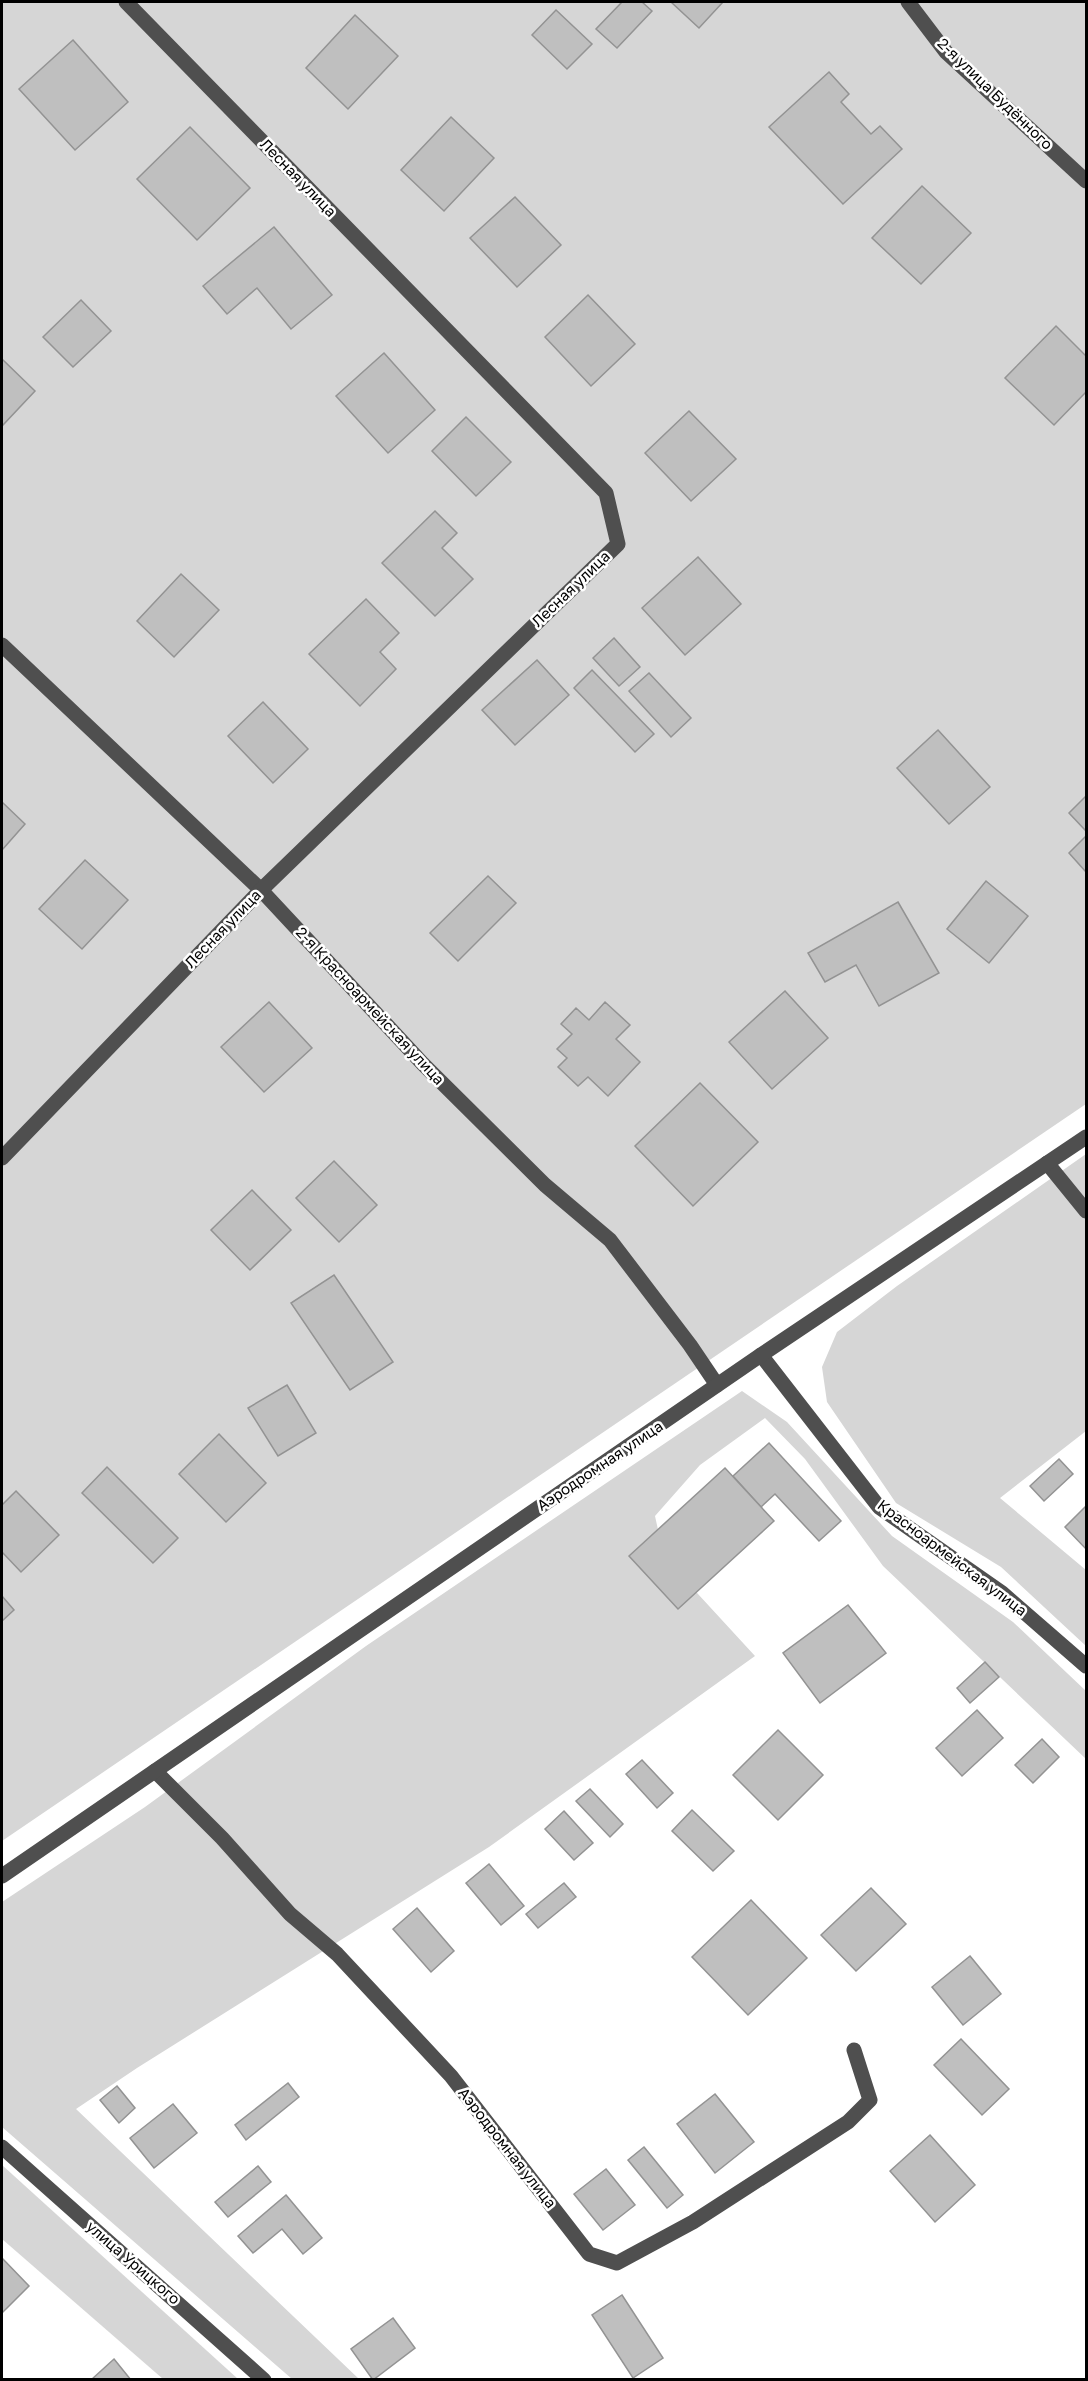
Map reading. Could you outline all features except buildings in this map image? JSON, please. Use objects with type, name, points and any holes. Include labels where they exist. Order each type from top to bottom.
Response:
[{"type":"street","name":"Лесная улица","points":[[2,1158],[261,890],[618,544],[606,493],[126,2]]},
{"type":"street","name":"2-я улица Будённого","points":[[908,2],[946,52],[1086,181]]},
{"type":"street","name":"2-я Красноармейская улица","points":[[2,645],[261,890],[423,1064],[545,1185],[610,1240],[690,1345],[717,1385]]},
{"type":"street","name":"Аэродромная улица","points":[[2,1876],[761,1355],[1086,1137]]},
{"type":"street","points":[[1047,1163],[1086,1212]]},
{"type":"street","name":"Красноармейская улица","points":[[761,1355],[879,1507],[1002,1593],[1086,1666]]},
{"type":"street","name":"Аэродромная улица","points":[[154,1771],[222,1838],[290,1914],[337,1954],[451,2076],[589,2253],[617,2263],[693,2222],[848,2122],[870,2100],[854,2050]]},
{"type":"street","name":"улица Урицкого","points":[[2,2147],[264,2379]]},
{"type":"shaded area","points":[[2,2],[1086,2],[1086,1104],[2,1841]]},
{"type":"shaded area","points":[[1086,1154],[1086,1431],[1000,1498],[1086,1570],[1086,1646],[1001,1567],[896,1503],[827,1402],[822,1367],[837,1332],[897,1286]]},
{"type":"shaded area","points":[[742,1391],[787,1422],[892,1536],[1013,1622],[1086,1691],[1086,1759],[883,1566],[805,1459],[765,1418],[700,1465],[655,1516],[664,1557],[755,1656],[489,1847],[137,2068],[76,2109],[359,2379],[292,2379],[2,2127],[2,1902],[145,1807],[366,1646]]},
{"type":"shaded area","points":[[2,2165],[238,2379],[163,2379],[2,2239]]}]
